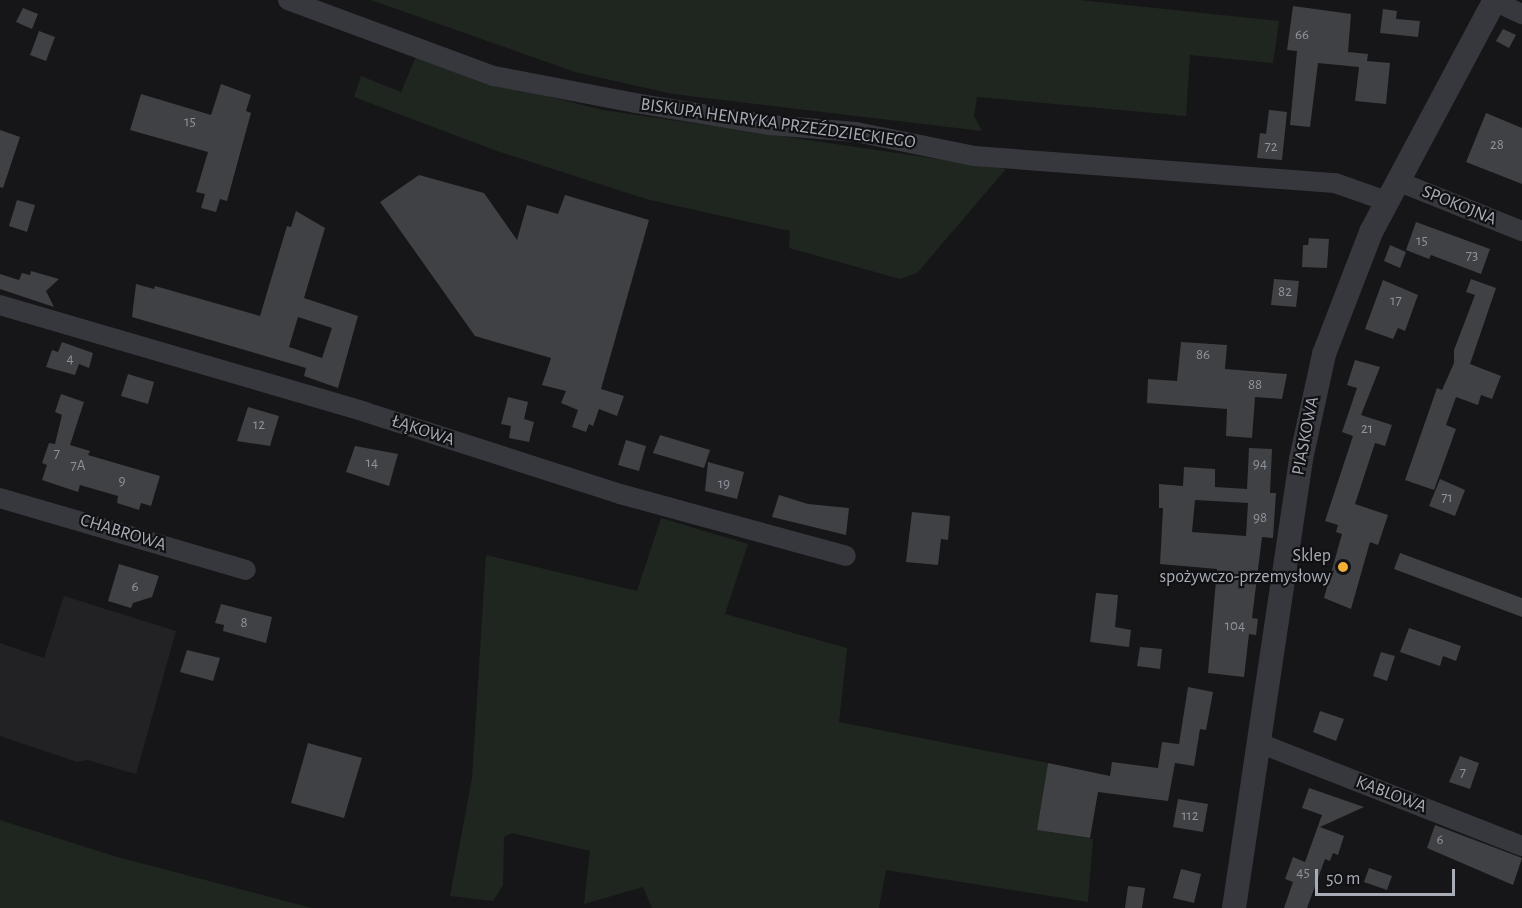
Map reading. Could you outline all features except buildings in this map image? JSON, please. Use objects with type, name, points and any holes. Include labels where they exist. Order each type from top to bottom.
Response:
[{"type":"street","name":"BISKUPA HENRYKA PRZEŹDZIECKIEGO","points":[[288,0],[494,76],[635,103],[770,125],[856,132],[974,156],[1335,183],[1392,191]]},
{"type":"street","name":"PIASKOWA","points":[[1234,908],[1310,405],[1350,281],[1392,191],[1495,1]]},
{"type":"street","points":[[1495,1],[1522,14]]},
{"type":"street","name":"SPOKOJNA","points":[[1392,191],[1522,231]]},
{"type":"street","name":"ŁĄKOWA","points":[[0,305],[365,412],[620,494],[846,556]]},
{"type":"street","name":"CHABROWA","points":[[0,498],[246,570]]},
{"type":"street","name":"KABLOWA","points":[[1259,743],[1522,846]]},
{"type":"shaded area","points":[[371,0],[1079,0],[1279,21],[1273,63],[1190,55],[1186,116],[977,97],[974,116],[982,131],[673,94],[575,72]]},
{"type":"shaded area","points":[[417,54],[510,87],[603,110],[1006,169],[917,273],[900,279],[789,248],[790,231],[646,199],[494,150],[354,97],[361,76],[401,92]]},
{"type":"shaded area","points":[[661,518],[748,544],[725,614],[847,648],[839,722],[1048,763],[1037,830],[1093,839],[1088,902],[886,870],[879,908],[652,908],[643,887],[584,904],[590,851],[512,833],[504,837],[503,885],[493,901],[450,896],[472,778],[486,555],[637,591]]},
{"type":"shaded area","points":[[64,596],[176,631],[136,774],[87,760],[77,762],[0,736],[0,643],[44,658]]},
{"type":"shaded area","points":[[0,820],[117,857],[312,908],[0,908]]},
{"type":"place","name":"Sklep spożywczo-przemysłowy","points":[[1343,567]]}]
